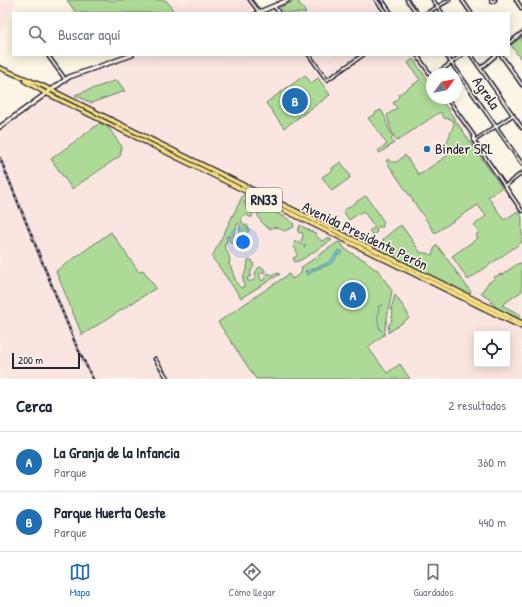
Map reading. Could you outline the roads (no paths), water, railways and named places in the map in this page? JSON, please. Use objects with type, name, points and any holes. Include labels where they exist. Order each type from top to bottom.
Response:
[{"type":"main road","points":[[260,12],[288,0]]},
{"type":"main road","points":[[0,127],[65,79],[129,56]]},
{"type":"main road","name":"RN33","points":[[0,68],[50,90]]},
{"type":"main road","name":"RN33","points":[[19,77],[46,93]]},
{"type":"main road","name":"Avenida Presidente Perón","points":[[50,90],[522,323]]},
{"type":"main road","name":"Avenida Presidente Perón","points":[[46,93],[522,327]]},
{"type":"street","points":[[250,0],[257,12]]},
{"type":"street","points":[[376,0],[385,12]]},
{"type":"street","points":[[382,0],[390,12]]},
{"type":"street","points":[[407,0],[416,12]]},
{"type":"street","points":[[433,0],[441,12]]},
{"type":"street","points":[[428,12],[449,0]]},
{"type":"street","points":[[462,0],[470,12]]},
{"type":"street","points":[[516,0],[522,9]]},
{"type":"street","points":[[274,6],[279,12]]},
{"type":"street","points":[[510,42],[522,33]]},
{"type":"street","points":[[310,56],[327,80],[362,56]]},
{"type":"street","points":[[418,56],[426,68]]},
{"type":"street","name":"Agrela","points":[[447,56],[522,164]]},
{"type":"street","points":[[445,68],[461,56]]},
{"type":"street","points":[[472,56],[522,128]]},
{"type":"street","points":[[481,68],[495,56]]},
{"type":"street","points":[[501,56],[522,85]]},
{"type":"street","points":[[49,57],[65,79]]},
{"type":"street","points":[[451,104],[474,136],[474,141],[522,211]]},
{"type":"street","points":[[474,141],[513,115]]},
{"type":"street","points":[[505,186],[522,173]]},
{"type":"street","points":[[155,360],[168,379]]},
{"type":"water","points":[[338,250],[343,252],[341,255],[338,254],[334,261],[314,270],[308,275],[305,271],[307,270],[308,272],[327,263]]},
{"type":"waterway","points":[[381,331],[378,325],[378,315],[379,306],[383,305]]},
{"type":"railway","points":[[0,158],[76,345],[93,379]]},
{"type":"place","name":"Parque Huerta Oeste","points":[[295,101]]},
{"type":"place","name":"Binder SRL","points":[[427,149]]},
{"type":"place","name":"La Granja de la Infancia","points":[[353,295]]}]
